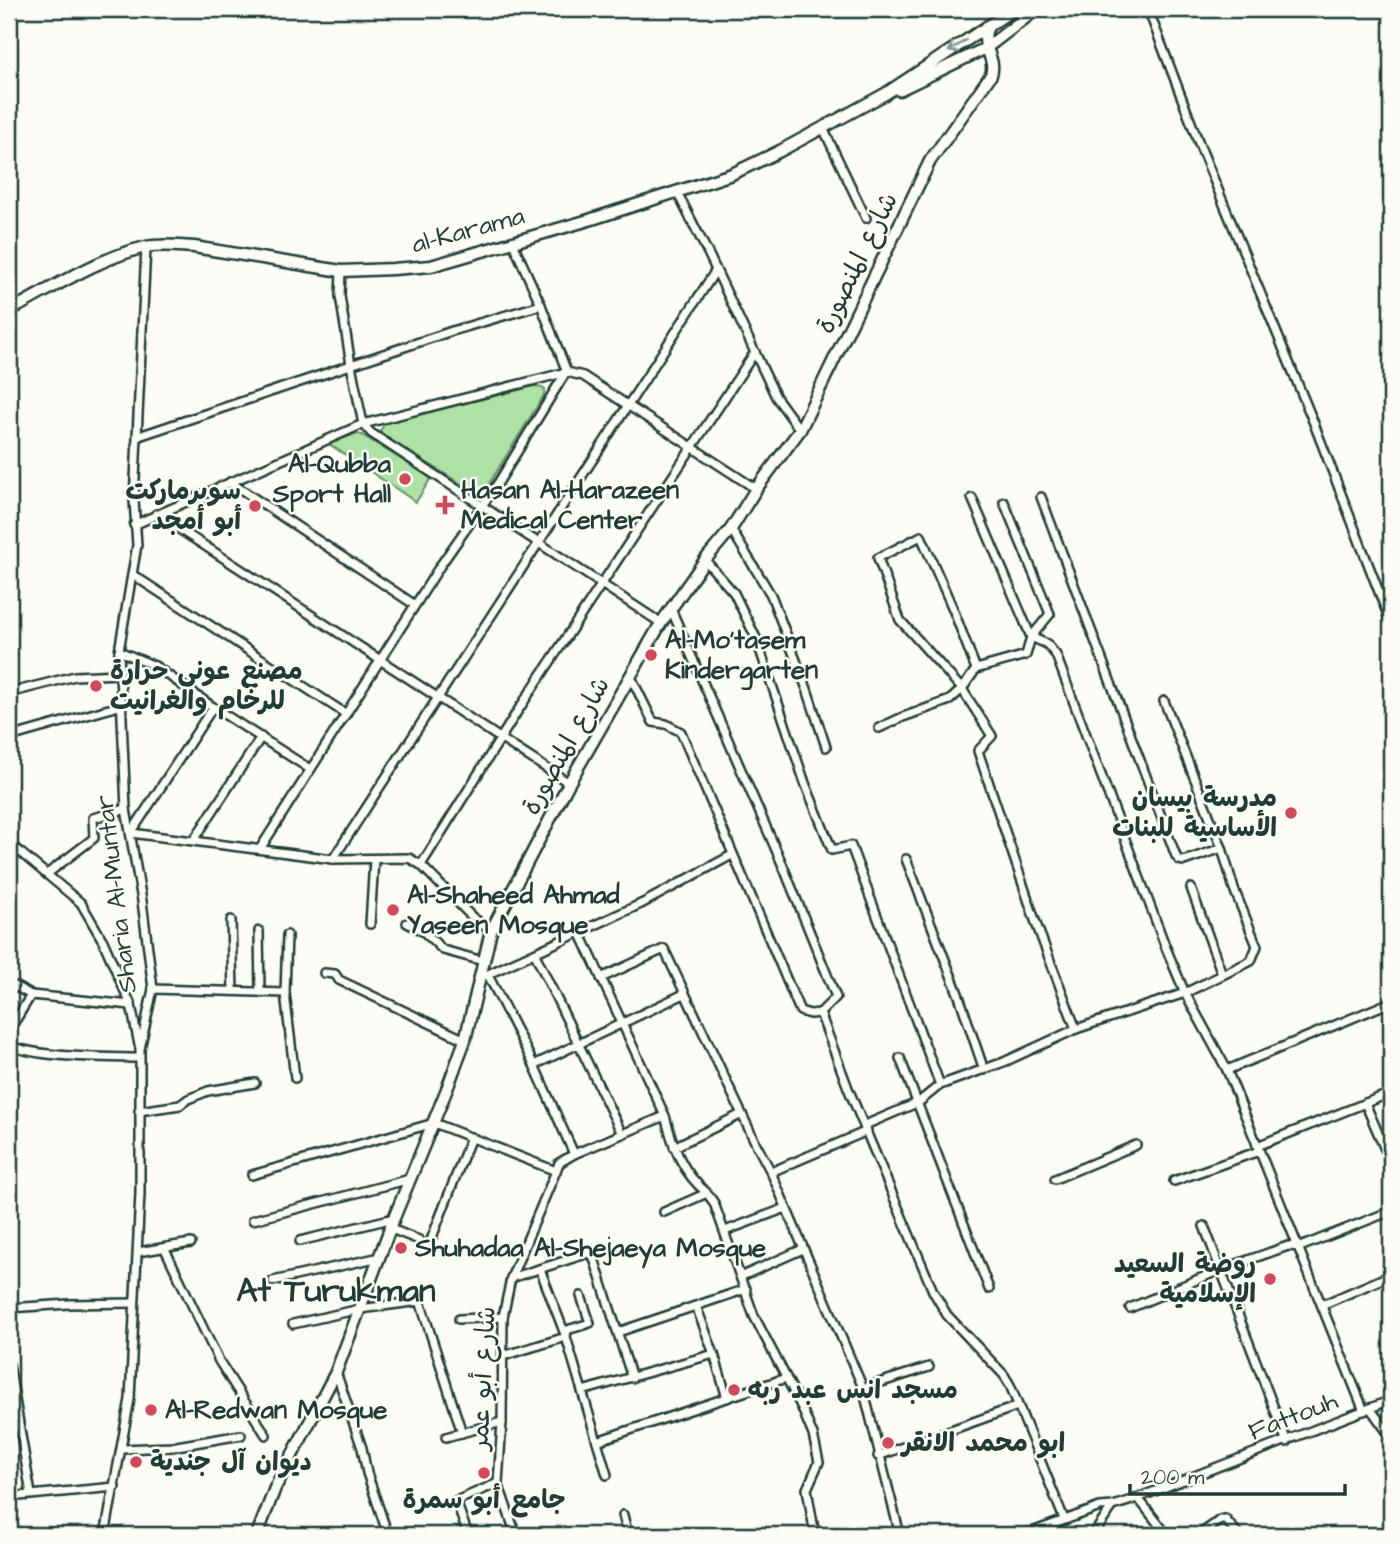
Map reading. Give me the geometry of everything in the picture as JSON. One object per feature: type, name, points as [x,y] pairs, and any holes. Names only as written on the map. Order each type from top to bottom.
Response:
[{"type":"main road","name":"al-Karama","points":[[9,311],[104,262],[146,247],[194,247],[341,271],[431,266],[732,174],[885,94],[1014,9]]},
{"type":"main road","name":"al-Karama","points":[[885,94],[986,48],[1037,9]]},
{"type":"main road","name":"شارع المنصورة","points":[[257,1535],[275,1488],[336,1372],[394,1218],[434,1123],[466,1040],[484,976],[483,961],[491,931],[569,783],[661,623],[800,430],[929,161],[990,75],[992,63],[984,40],[988,26]]},
{"type":"street","points":[[1148,9],[1391,623]]},
{"type":"street","points":[[823,128],[866,218]]},
{"type":"street","points":[[677,192],[776,397],[800,430]]},
{"type":"street","points":[[512,241],[541,304],[567,372]]},
{"type":"street","name":"Sharia Al-Muntar","points":[[105,1535],[130,1399],[138,1252],[139,1049],[153,989],[126,809],[119,706],[119,651],[136,545],[134,524],[146,247]]},
{"type":"street","points":[[333,859],[716,270]]},
{"type":"street","points":[[341,271],[340,296],[351,365],[363,424],[371,433],[661,623]]},
{"type":"street","points":[[139,436],[541,304]]},
{"type":"street","points":[[421,865],[755,352]]},
{"type":"street","points":[[260,849],[567,372]]},
{"type":"street","points":[[134,524],[363,424],[567,372],[583,376],[756,489]]},
{"type":"street","points":[[230,482],[415,605]]},
{"type":"street","points":[[1041,497],[1176,856],[1184,861],[1222,848]]},
{"type":"street","points":[[972,498],[1031,637],[1047,644],[1056,655],[1116,821],[1185,993],[1227,1070],[1367,1410],[1391,1437]]},
{"type":"street","points":[[879,728],[950,700],[962,689],[976,669],[1026,656],[1031,637],[1050,614],[1004,502]]},
{"type":"street","points":[[156,514],[569,783]]},
{"type":"street","points":[[731,529],[771,595],[807,689],[825,747]]},
{"type":"street","points":[[976,669],[921,536],[878,558],[900,620],[962,689],[992,736],[978,751],[1037,926],[1076,1029]]},
{"type":"street","points":[[705,560],[734,593],[756,638],[805,783],[832,850],[851,846],[940,1085]]},
{"type":"street","points":[[133,575],[346,714]]},
{"type":"street","points":[[630,675],[653,722],[666,724],[681,732],[800,1011],[820,1013],[836,997],[783,866],[671,609]]},
{"type":"street","points":[[119,651],[155,667],[310,769]]},
{"type":"street","points":[[9,693],[62,678],[119,674]]},
{"type":"street","points":[[771,1172],[919,1102],[940,1085],[984,1070],[1076,1029],[1185,993],[1251,961],[1257,946],[1164,701]]},
{"type":"street","points":[[9,743],[17,735],[119,706]]},
{"type":"street","points":[[213,707],[131,833],[333,859],[409,858],[421,865],[471,916],[491,931]]},
{"type":"street","points":[[194,839],[261,737]]},
{"type":"street","points":[[47,874],[94,838],[93,818],[126,809]]},
{"type":"street","points":[[9,843],[81,903],[103,941],[131,1005],[139,1049]]},
{"type":"street","points":[[666,1116],[574,1154],[534,1065],[484,976],[643,903],[732,855]]},
{"type":"street","points":[[370,925],[374,859]]},
{"type":"street","points":[[906,859],[959,996],[984,1070]]},
{"type":"street","points":[[1191,888],[1222,974]]},
{"type":"street","points":[[231,920],[233,990]]},
{"type":"street","points":[[407,923],[424,932],[443,950],[483,961]]},
{"type":"street","points":[[259,931],[260,992]]},
{"type":"street","points":[[580,932],[666,1116],[674,1147],[689,1176],[714,1203],[754,1316],[813,1435],[819,1462],[807,1489],[815,1535]]},
{"type":"street","points":[[287,935],[285,993],[295,1078]]},
{"type":"street","points":[[601,978],[664,949],[771,1172],[863,1388],[900,1535]]},
{"type":"street","points":[[535,954],[622,1134]]},
{"type":"street","points":[[324,973],[335,974],[339,980],[466,1040]]},
{"type":"street","points":[[9,984],[31,995],[131,1005]]},
{"type":"street","points":[[153,989],[285,993]]},
{"type":"street","points":[[534,1065],[684,994]]},
{"type":"street","points":[[9,1031],[31,995]]},
{"type":"street","points":[[1227,1070],[1391,1002]]},
{"type":"street","points":[[820,1013],[848,1088],[940,1304],[947,1315],[1004,1375],[1064,1519]]},
{"type":"street","points":[[9,1045],[18,1049],[66,1055],[139,1058]]},
{"type":"street","points":[[900,1058],[989,1289]]},
{"type":"street","points":[[139,1111],[180,1105],[208,1091],[255,1083]]},
{"type":"street","points":[[1174,1181],[1391,1093]]},
{"type":"street","points":[[1364,1103],[1389,1151],[1391,1163]]},
{"type":"street","points":[[674,1147],[741,1114]]},
{"type":"street","points":[[252,1175],[434,1123],[556,1171]]},
{"type":"street","points":[[431,1240],[471,1138]]},
{"type":"street","points":[[1055,1179],[1136,1145]]},
{"type":"street","name":"شارع أبو عمر","points":[[516,1535],[498,1483],[502,1422],[503,1317],[511,1278],[559,1163],[574,1154]]},
{"type":"street","points":[[253,1220],[411,1179]]},
{"type":"street","points":[[664,1212],[707,1193]]},
{"type":"street","points":[[725,1231],[786,1208]]},
{"type":"street","points":[[1130,1308],[1220,1270],[1288,1247],[1300,1247],[1391,1211]]},
{"type":"street","points":[[300,1241],[394,1218]]},
{"type":"street","points":[[1204,1226],[1287,1442]]},
{"type":"street","points":[[391,1229],[419,1240]]},
{"type":"street","points":[[138,1252],[191,1243]]},
{"type":"street","points":[[165,1249],[219,1361],[265,1435]]},
{"type":"street","points":[[742,1276],[803,1249]]},
{"type":"street","points":[[511,1278],[592,1252],[632,1378]]},
{"type":"street","points":[[274,1282],[380,1257]]},
{"type":"street","points":[[540,1269],[566,1337],[607,1475]]},
{"type":"street","points":[[1322,1305],[1391,1275]]},
{"type":"street","points":[[618,1332],[746,1289]]},
{"type":"street","points":[[566,1337],[567,1330],[590,1323],[581,1296]]},
{"type":"street","points":[[293,1325],[359,1309],[420,1301],[462,1433]]},
{"type":"street","points":[[9,1308],[134,1303]]},
{"type":"street","points":[[696,1306],[727,1398]]},
{"type":"street","points":[[459,1319],[503,1317]]},
{"type":"street","points":[[503,1356],[566,1337]]},
{"type":"street","points":[[582,1391],[714,1353]]},
{"type":"street","points":[[9,1364],[31,1494]]},
{"type":"street","points":[[863,1388],[929,1367]]},
{"type":"street","points":[[336,1372],[388,1535]]},
{"type":"street","points":[[597,1441],[786,1377]]},
{"type":"street","name":"Fattouh","points":[[1024,1535],[1100,1507],[1135,1499],[1391,1400]]},
{"type":"street","points":[[878,1456],[1018,1406]]},
{"type":"street","points":[[446,1437],[502,1422]]},
{"type":"street","points":[[122,1449],[171,1447],[241,1435]]},
{"type":"street","points":[[468,1535],[456,1501],[498,1483]]},
{"type":"street","points":[[9,1497],[115,1487]]},
{"type":"street","points":[[1135,1499],[1167,1535]]},
{"type":"street","points":[[1093,1535],[1113,1506]]},
{"type":"street","points":[[622,1515],[628,1535]]},
{"type":"street","points":[[1199,1535],[1225,1519],[1238,1535]]},
{"type":"green space","points":[[535,386],[545,389],[544,395],[485,490],[476,493],[380,431],[385,423]]},
{"type":"green space","points":[[355,434],[362,435],[431,478],[416,502],[329,444]]},
{"type":"place","name":"Al-Qubba Sport Hall","points":[[405,479]]},
{"type":"place","name":"Hasan Al-Harazeen Medical Center","points":[[445,505]]},
{"type":"place","name":"سوبرماركت أبو أمجد","points":[[255,506]]},
{"type":"place","name":"Al-Mo'tasem Kindergarten","points":[[651,655]]},
{"type":"place","name":"مصنع عوني حرارة للرخام والغرانيت","points":[[96,686]]},
{"type":"place","name":"مدرسة بيسان الأساسية للبنات","points":[[1291,813]]},
{"type":"place","name":"Al-Shaheed Ahmad Yaseen Mosque","points":[[393,910]]},
{"type":"place","name":"Shuhadaa Al-Shejaeya Mosque","points":[[401,1248]]},
{"type":"place","name":"روضة السعيد الإسلامية","points":[[1270,1279]]},
{"type":"place","name":"مسجد انس عبد ربه","points":[[734,1390]]},
{"type":"place","name":"Al-Redwan Mosque","points":[[151,1410]]},
{"type":"place","name":"ابو محمد الانقر","points":[[888,1443]]},
{"type":"place","name":"ديوان آل جندية","points":[[136,1462]]},
{"type":"place","name":"جامع أبو سمرة","points":[[484,1473]]},
{"type":"district","name":"At Turukman","points":[[336,1291]]}]
